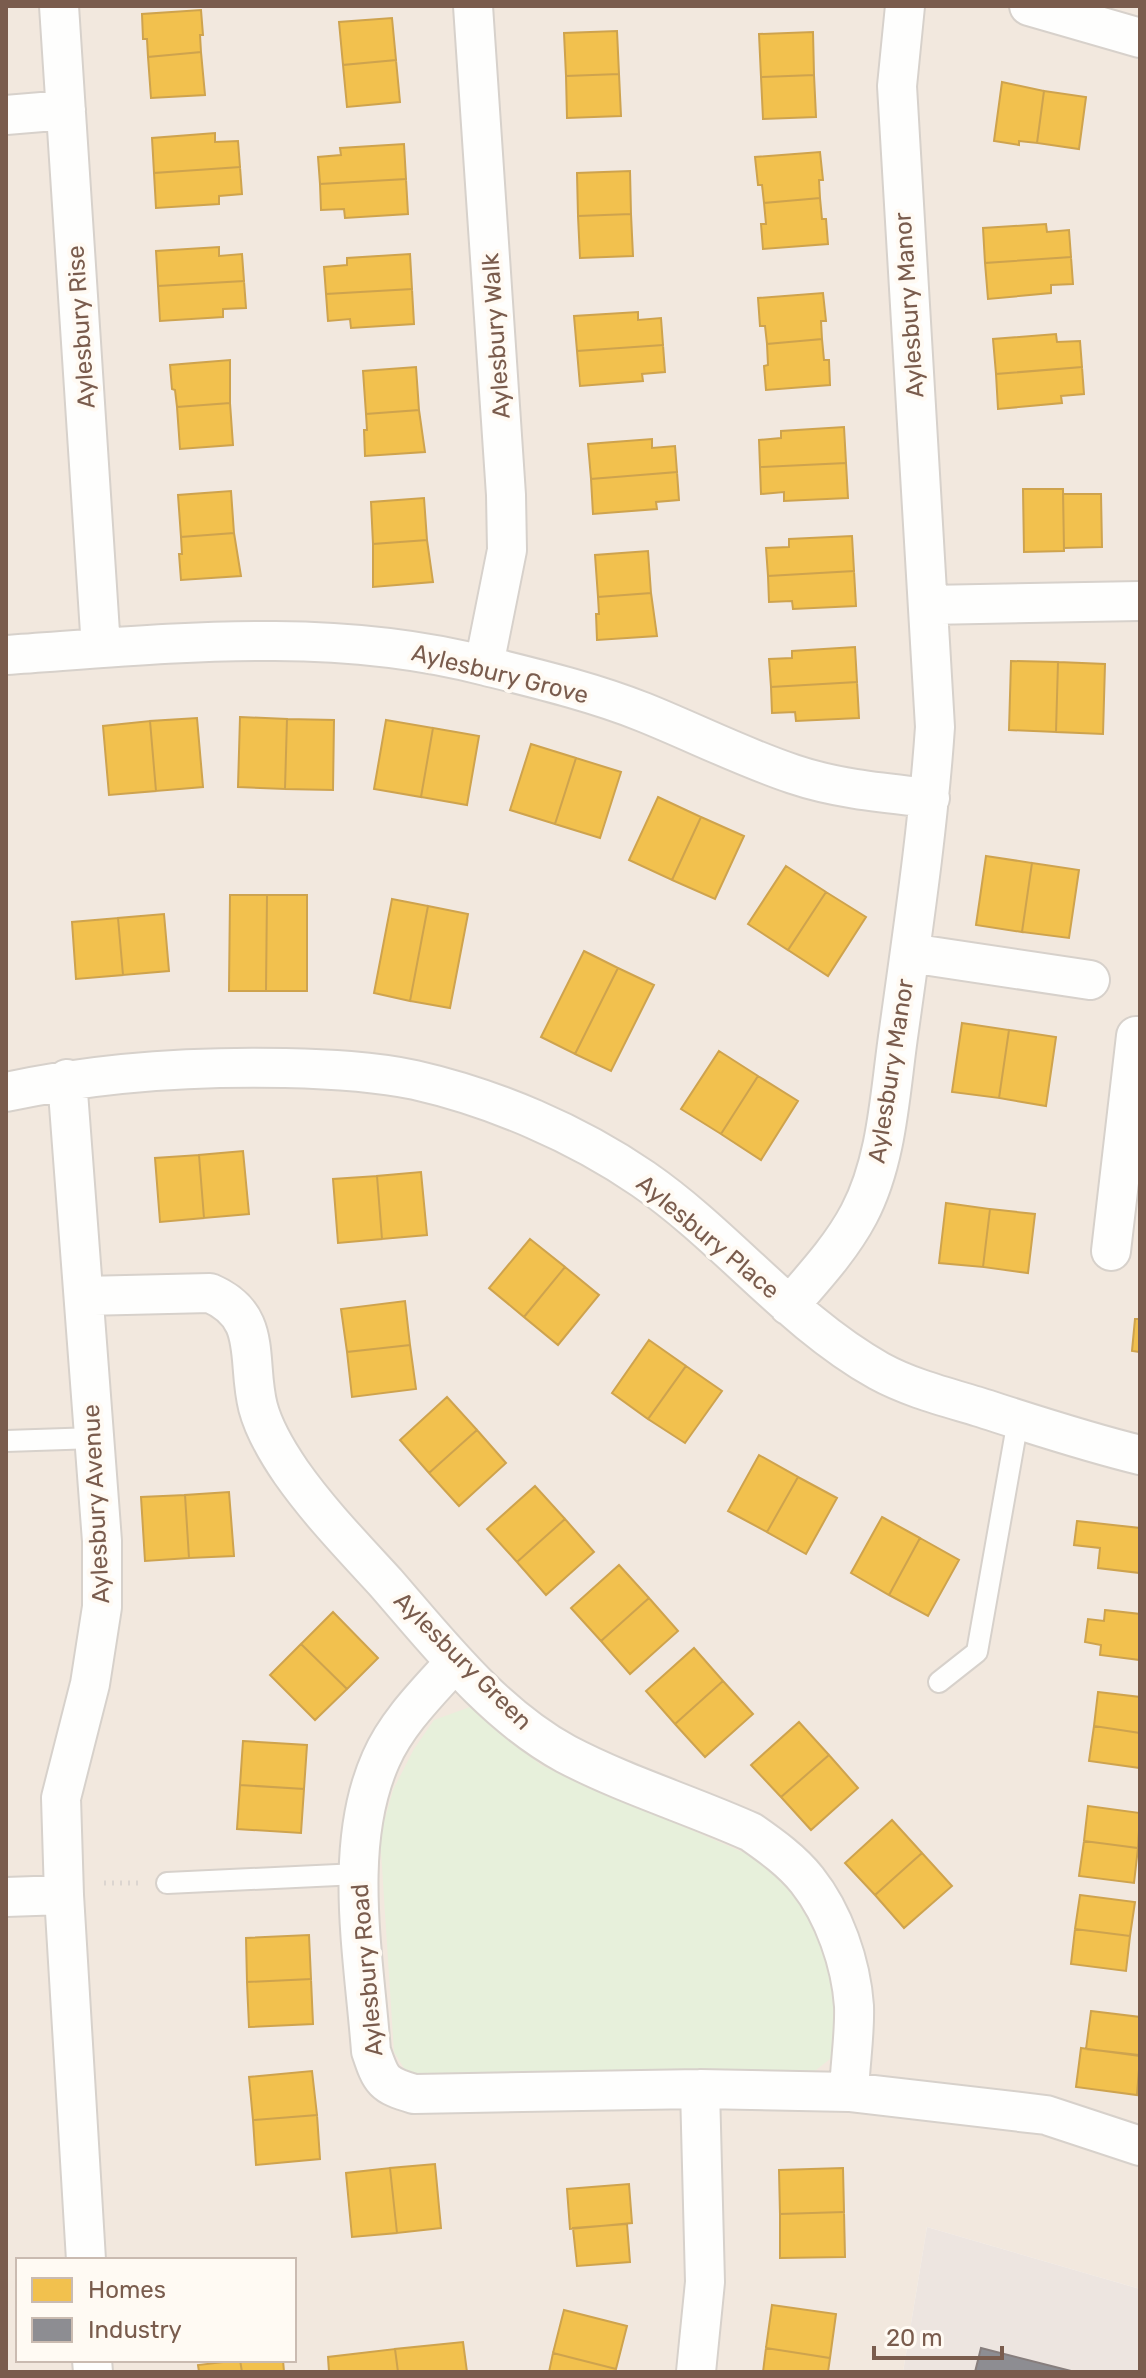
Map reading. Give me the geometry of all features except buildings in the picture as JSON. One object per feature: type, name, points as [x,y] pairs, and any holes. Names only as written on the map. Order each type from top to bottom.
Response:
[{"type":"street","name":"Aylesbury Rise","points":[[59,6],[101,648]]},
{"type":"street","name":"Aylesbury Walk","points":[[473,6],[506,495],[507,550],[484,665]]},
{"type":"street","name":"Aylesbury Manor","points":[[789,1306],[837,1251],[860,1212],[875,1174],[888,1110],[930,798],[935,727],[897,86],[905,6]]},
{"type":"street","points":[[1029,6],[1140,38]]},
{"type":"street","points":[[6,115],[66,110]]},
{"type":"street","points":[[928,605],[1140,601]]},
{"type":"street","name":"Aylesbury Grove","points":[[6,655],[264,639],[341,642],[424,653],[484,665],[639,710],[794,775],[848,788],[930,798]]},
{"type":"street","name":"Aylesbury Manor","points":[[910,953],[1090,980]]},
{"type":"street","points":[[1111,1251],[1136,1036],[1140,1036]]},
{"type":"street","name":"Aylesbury Place","points":[[6,1092],[67,1079],[161,1069],[337,1069],[414,1080],[480,1100],[535,1120],[641,1178],[740,1258],[789,1306],[837,1345],[882,1373],[926,1391],[1140,1455]]},
{"type":"street","name":"Aylesbury Avenue","points":[[67,1079],[102,1541],[102,1607],[90,1684],[61,1798],[86,2258]]},
{"type":"street","name":"Aylesbury Green","points":[[84,1296],[210,1293],[229,1301],[243,1318],[250,1341],[258,1407],[269,1434],[292,1473],[336,1528],[455,1662],[535,1735],[567,1754],[751,1832],[777,1851],[806,1879],[828,1912],[845,1956],[854,2005],[849,2092]]},
{"type":"street","name":"Aylesbury Road","points":[[455,1662],[410,1712],[382,1757],[366,1799],[359,1836],[358,1874],[371,2051],[377,2071],[389,2087],[414,2094],[700,2089],[849,2092],[1046,2115],[1140,2146]]},
{"type":"street","points":[[6,1897],[64,1895]]},
{"type":"street","points":[[696,2372],[705,2282],[700,2089]]},
{"type":"lane","points":[[939,1682],[977,1652],[1018,1420]]},
{"type":"lane","points":[[6,1441],[95,1438]]},
{"type":"lane","points":[[167,1883],[358,1874]]},
{"type":"path","points":[[64,1895],[93,1884],[167,1883]]},
{"type":"shaded area","points":[[6,6],[1140,6],[1140,2289],[927,2227],[903,2372],[6,2372]]},
{"type":"shaded area","points":[[927,2227],[1140,2289],[1140,2372],[903,2372]]},
{"type":"green space","points":[[470,1707],[541,1765],[747,1854],[786,1882],[812,1922],[835,1984],[839,2036],[830,2059],[811,2074],[430,2086],[407,2073],[394,2052],[380,1836],[393,1790],[414,1749],[434,1720]]}]
